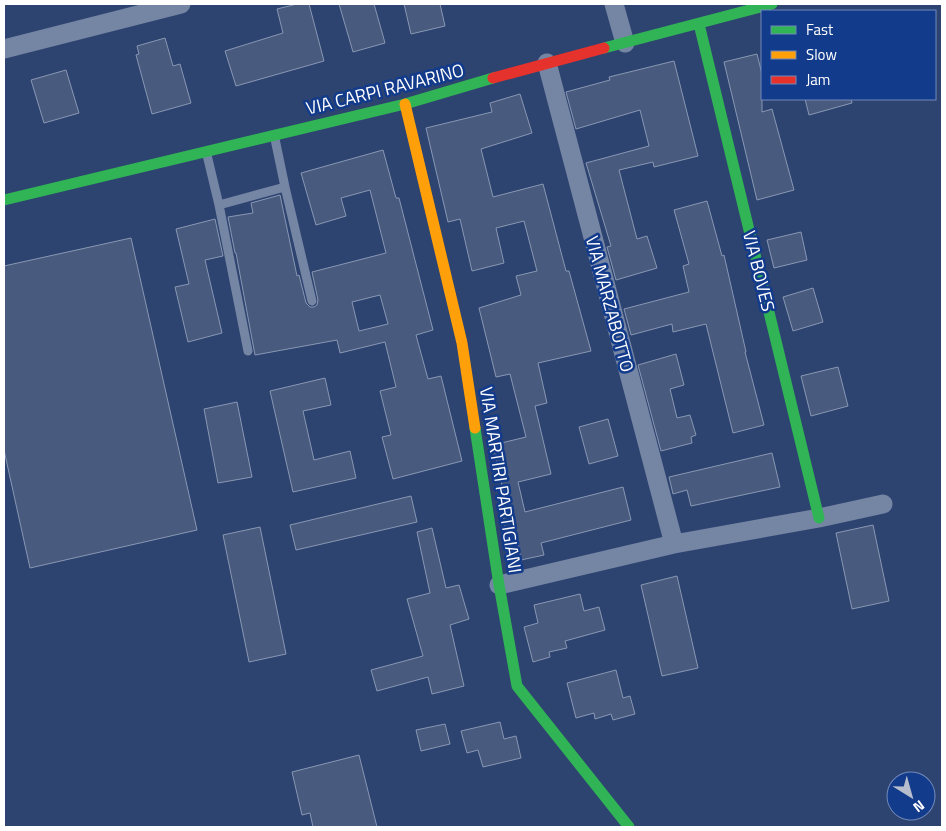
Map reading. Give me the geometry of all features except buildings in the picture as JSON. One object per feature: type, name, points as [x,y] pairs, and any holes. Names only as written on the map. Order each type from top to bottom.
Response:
[{"type":"street","points":[[4,49],[181,4]]},
{"type":"street","points":[[614,4],[625,43]]},
{"type":"street","name":"VIA CARPI RAVARINO","points":[[4,200],[404,104],[547,63],[772,4]]},
{"type":"street","name":"VIA BOVES","points":[[699,24],[819,518]]},
{"type":"street","name":"VIA MARZABOTTO","points":[[547,63],[674,544]]},
{"type":"street","name":"VIA MARTIRI PARTIGIANI","points":[[404,104],[462,343],[499,585],[517,686],[629,827]]},
{"type":"street","points":[[499,585],[674,544],[819,518],[883,504]]},
{"type":"lane","points":[[274,135],[312,301]]},
{"type":"lane","points":[[206,152],[219,205],[248,351]]},
{"type":"lane","points":[[219,205],[285,187]]},
{"type":"traffic: fast","points":[[604,48],[772,4]]},
{"type":"traffic: fast","points":[[699,24],[819,518]]},
{"type":"traffic: fast","points":[[4,200],[405,104],[493,78]]},
{"type":"traffic: fast","points":[[475,428],[499,585],[517,686],[629,827]]},
{"type":"traffic: slow","points":[[405,104],[462,343],[475,428]]},
{"type":"traffic: jam","points":[[493,78],[604,48]]}]
